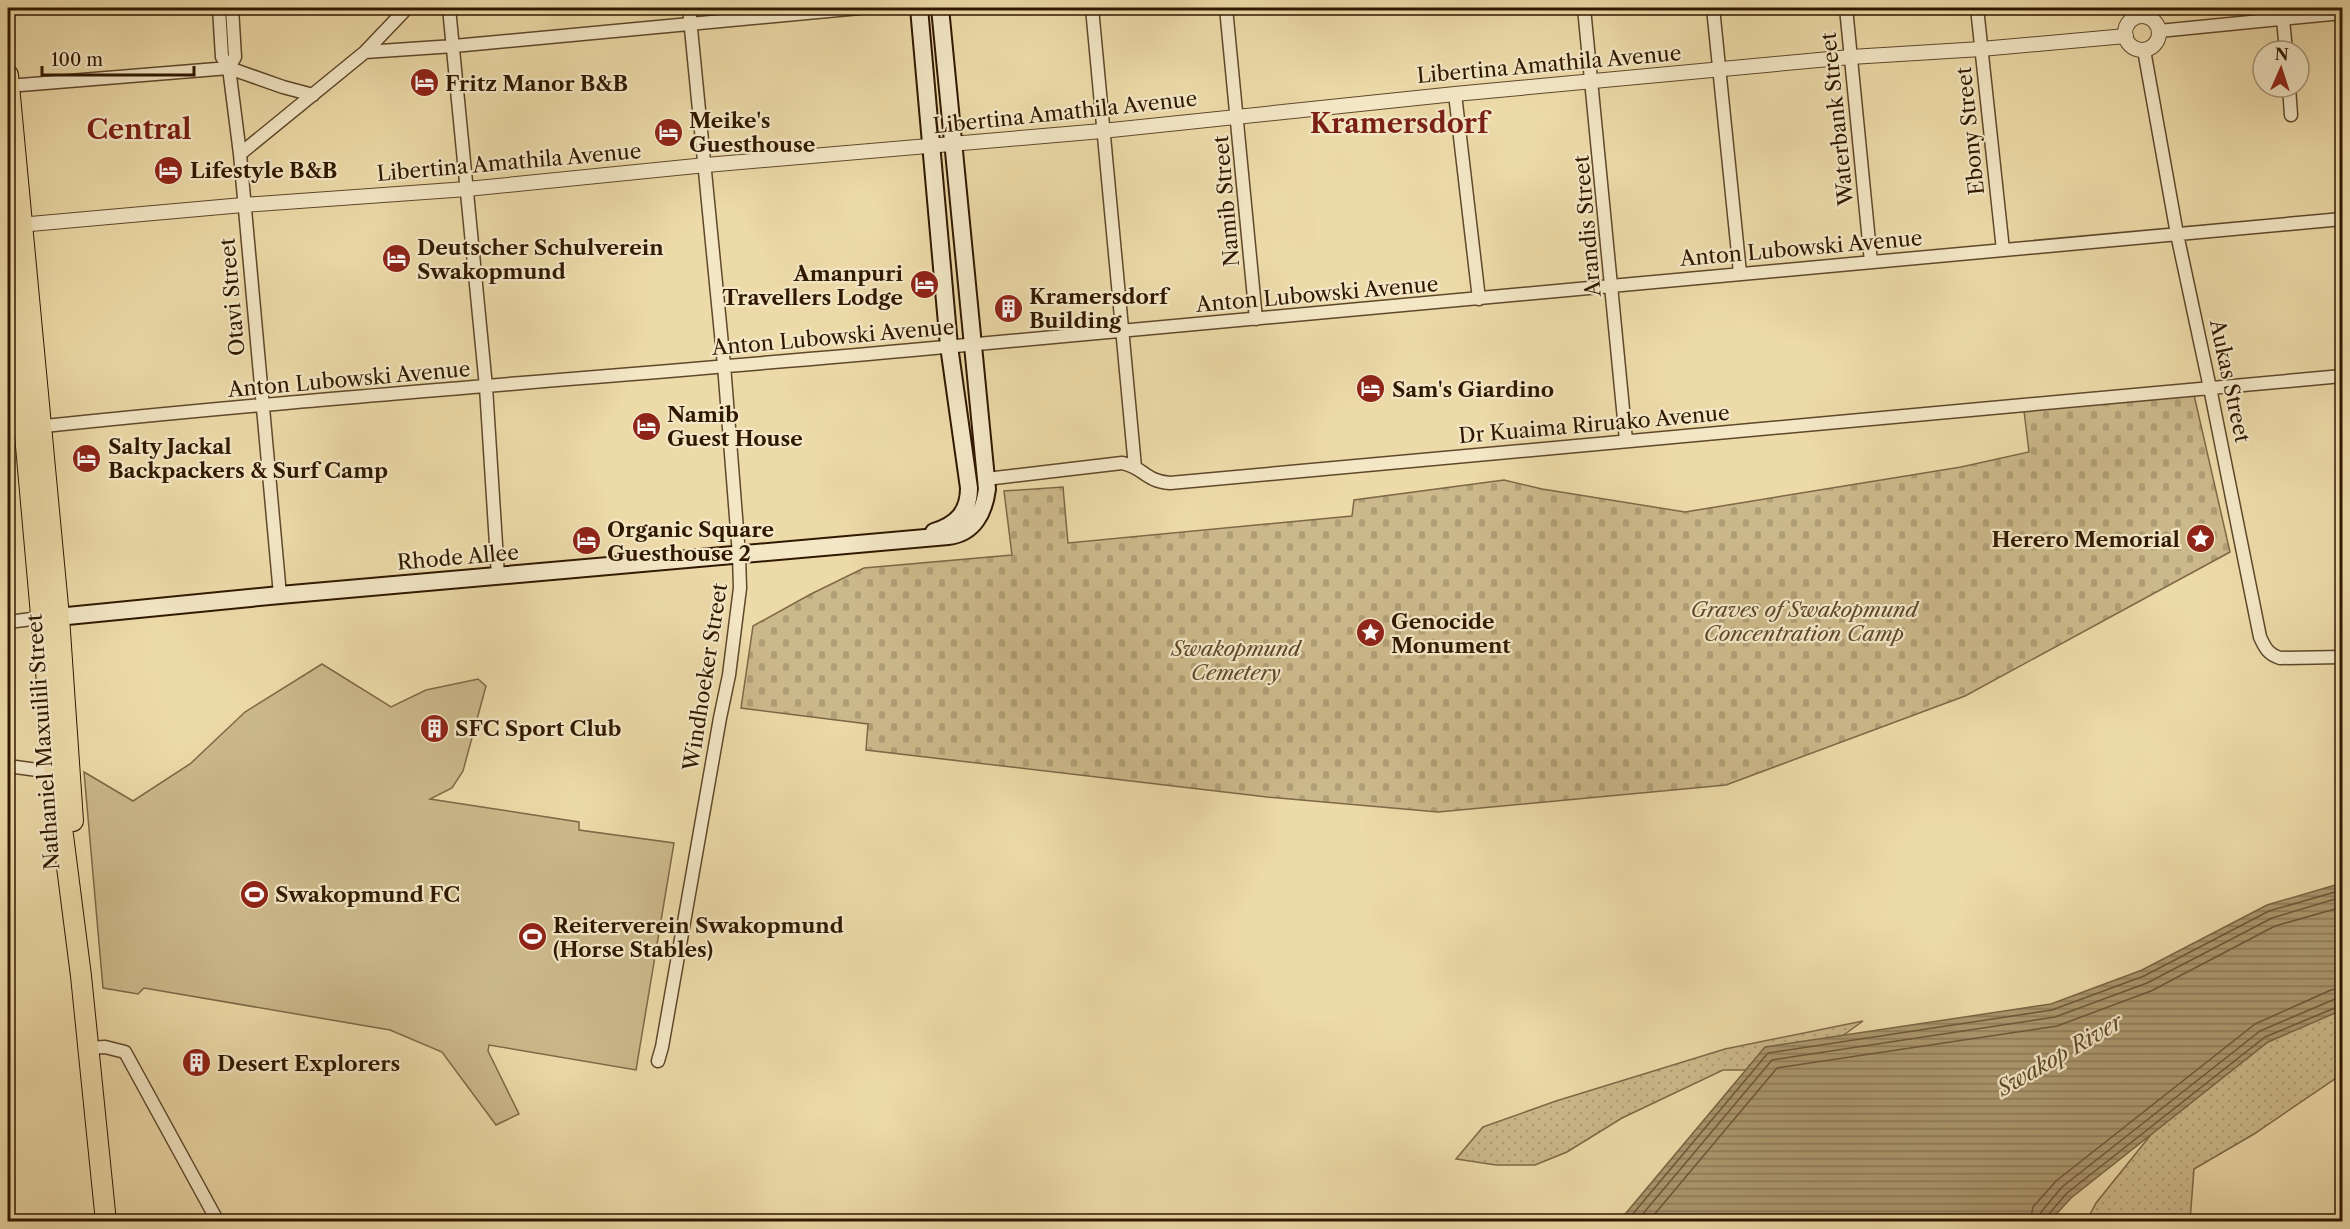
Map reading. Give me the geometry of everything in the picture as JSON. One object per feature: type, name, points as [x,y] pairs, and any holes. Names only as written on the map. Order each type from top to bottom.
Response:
[{"type":"highway","name":"Nathaniel Maxuilili Street","points":[[8,82],[24,428]]},
{"type":"highway","name":"Nathaniel Maxuilili Street","points":[[8,243],[24,428],[50,618],[81,976],[106,1221]]},
{"type":"main road","points":[[913,539],[943,530],[954,523],[964,514],[969,501],[950,346],[919,8]]},
{"type":"main road","points":[[913,539],[956,535],[973,525],[982,511],[987,489],[940,8]]},
{"type":"main road","name":"Rhode Allee","points":[[50,618],[280,595],[913,539]]},
{"type":"street","name":"Otavi Street","points":[[219,8],[222,57],[229,68],[240,154],[280,595]]},
{"type":"street","name":"Otavi Street","points":[[229,68],[235,57],[232,8]]},
{"type":"street","points":[[240,154],[365,52],[407,8]]},
{"type":"street","points":[[449,8],[486,387],[498,576]]},
{"type":"street","name":"Windhoeker Street","points":[[658,1061],[729,675],[740,588],[740,555],[724,365],[689,8]]},
{"type":"street","points":[[365,52],[454,46],[860,8]]},
{"type":"street","points":[[1092,8],[1135,467]]},
{"type":"street","name":"Namib Street","points":[[1226,8],[1256,319]]},
{"type":"street","name":"Arandis Street","points":[[1584,8],[1626,440]]},
{"type":"street","points":[[1713,8],[1740,273]]},
{"type":"street","name":"Waterbank Street","points":[[1846,8],[1871,262]]},
{"type":"street","name":"Ebony Street","points":[[1977,8],[2002,250]]},
{"type":"street","points":[[2134,13],[2149,18],[2159,31],[2157,42],[2144,50],[2133,47],[2126,36],[2126,28],[2134,13]]},
{"type":"street","points":[[2159,31],[2265,14],[2283,19],[2343,14]]},
{"type":"street","points":[[2283,19],[2285,39]]},
{"type":"street","name":"Libertina Amathila Avenue","points":[[15,225],[243,205],[468,189],[706,165],[1102,131],[1238,115],[1719,69],[2126,36]]},
{"type":"street","name":"Aukas Street","points":[[2144,50],[2177,234],[2211,388],[2255,620],[2265,648],[2272,656],[2280,658],[2338,657]]},
{"type":"street","points":[[8,82],[229,68],[283,87],[313,94]]},
{"type":"street","points":[[1455,94],[1479,299]]},
{"type":"street","points":[[2290,99],[2291,115]]},
{"type":"street","name":"Anton Lubowski Avenue","points":[[24,428],[262,405],[973,345],[2343,219]]},
{"type":"street","name":"Dr Kuaima Riruako Avenue","points":[[986,479],[1114,463],[1135,467],[1154,481],[1170,483],[2343,376]]},
{"type":"street","name":"Rhode Allee","points":[[8,622],[50,618]]},
{"type":"street","points":[[8,766],[63,773]]},
{"type":"street","points":[[88,1048],[113,1048],[125,1052],[218,1221]]},
{"type":"green space","points":[[2194,395],[2230,552],[1965,696],[1726,785],[1438,812],[1267,797],[866,750],[868,724],[741,708],[753,626],[864,568],[1012,555],[1004,491],[1063,487],[1068,543],[1352,516],[1354,500],[1504,480],[1542,489],[1685,512],[1961,467],[2029,452],[2024,411]]},
{"type":"green space","name":"Swakopmund FC","points":[[322,664],[391,707],[426,690],[478,679],[486,686],[463,771],[452,788],[430,799],[579,822],[579,830],[674,843],[636,1070],[489,1045],[488,1051],[519,1114],[496,1125],[442,1052],[390,1030],[144,988],[138,994],[103,988],[84,772],[133,801],[190,764],[245,712]]},
{"type":"green space","points":[[2342,998],[2342,1074],[2254,1134],[2194,1169],[2190,1221],[2086,1222],[2096,1203],[2182,1096],[2331,1000]]},
{"type":"green space","points":[[1863,1021],[1820,1052],[1782,1070],[1723,1070],[1622,1118],[1567,1152],[1535,1165],[1496,1165],[1456,1159],[1483,1127],[1556,1101],[1725,1049]]},
{"type":"water","name":"Swakop River","points":[[2342,883],[2342,1010],[2268,1042],[2071,1198],[2050,1221],[1616,1221],[1621,1219],[1765,1047],[2051,1004],[2142,970],[2267,905]]},
{"type":"place","name":"Fritz Manor B&B","points":[[424,83]]},
{"type":"place","name":"Meike's Guesthouse","points":[[668,132]]},
{"type":"place","name":"Lifestyle B&B","points":[[169,170]]},
{"type":"place","name":"Deutscher Schulverein Swakopmund","points":[[396,259]]},
{"type":"place","name":"Amanpuri Travellers Lodge","points":[[924,285]]},
{"type":"place","name":"Kramersdorf Building","points":[[1008,308]]},
{"type":"place","name":"Sam's Giardino","points":[[1371,389]]},
{"type":"place","name":"Namib Guest House","points":[[646,426]]},
{"type":"place","name":"Salty Jackal Backpackers & Surf Camp","points":[[87,458]]},
{"type":"place","name":"Herero Memorial","points":[[2201,539]]},
{"type":"place","name":"Organic Square Guesthouse 2","points":[[586,541]]},
{"type":"place","name":"Genocide Monument","points":[[1370,633]]},
{"type":"place","name":"SFC Sport Club","points":[[434,728]]},
{"type":"place","name":"Swakopmund FC","points":[[254,894]]},
{"type":"place","name":"Reiterverein Swakopmund (Horse Stables)","points":[[532,937]]},
{"type":"place","name":"Desert Explorers","points":[[196,1063]]},
{"type":"district","name":"Kramersdorf","points":[[1399,123]]},
{"type":"district","name":"Central","points":[[139,129]]},
{"type":"park label","name":"Graves of Swakopmund Concentration Camp","points":[[1804,621]]},
{"type":"park label","name":"Swakopmund Cemetery","points":[[1236,660]]}]
